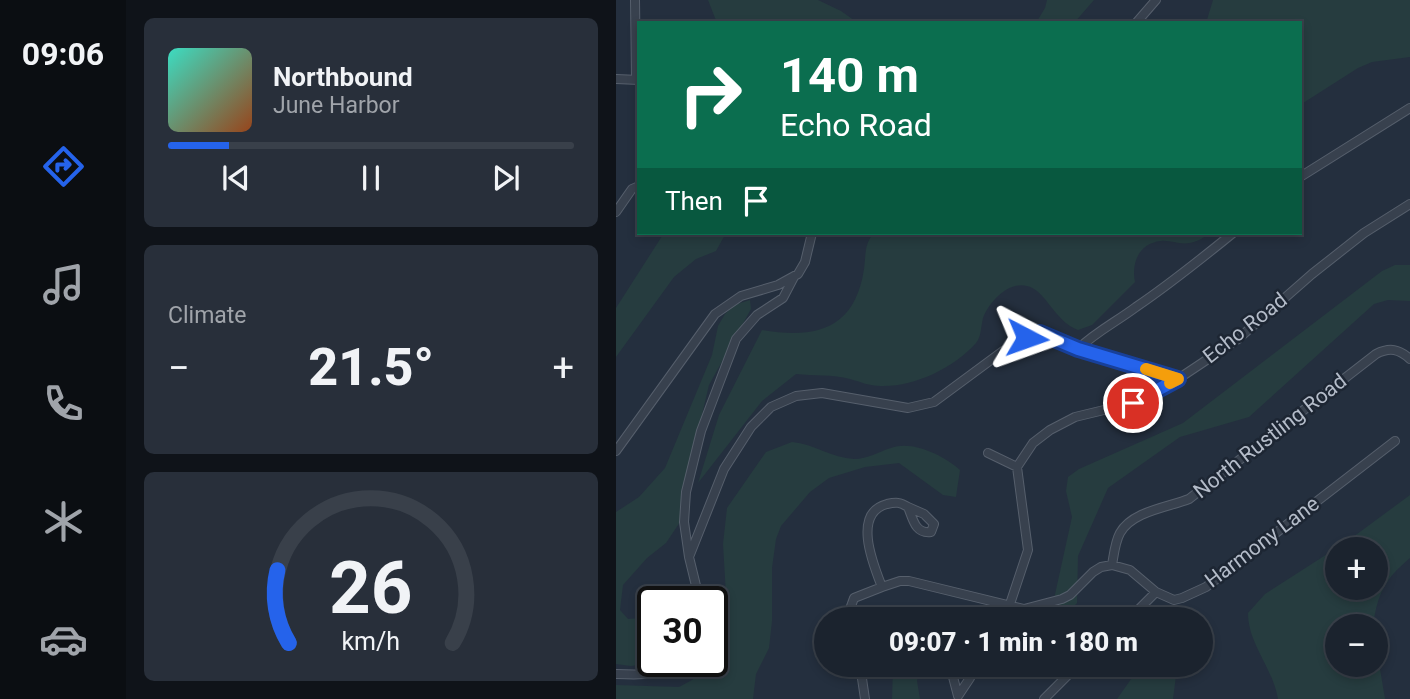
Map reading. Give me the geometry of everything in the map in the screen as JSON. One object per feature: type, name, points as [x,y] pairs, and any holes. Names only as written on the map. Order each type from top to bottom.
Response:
[{"type":"street","points":[[616,79],[637,80],[635,0]]},
{"type":"street","points":[[1138,21],[1156,0]]},
{"type":"street","points":[[1302,176],[1410,108]]},
{"type":"street","points":[[616,212],[632,189],[637,187]]},
{"type":"street","name":"Echo Road","points":[[1017,467],[1033,443],[1051,430],[1075,417],[1133,403],[1178,379],[1238,339],[1312,274],[1364,233],[1410,204]]},
{"type":"street","points":[[696,586],[688,557],[684,522],[686,492],[701,431],[736,339],[757,315],[783,298],[806,262],[812,235]]},
{"type":"street","points":[[1078,349],[1096,332],[1129,313],[1178,278],[1231,235]]},
{"type":"street","points":[[616,452],[715,314],[741,296],[778,285],[794,277]]},
{"type":"street","points":[[688,557],[724,469],[751,427],[771,408],[796,397],[822,393],[908,408],[934,402],[1003,351],[1040,333],[1078,349],[1178,379]]},
{"type":"street","name":"North Rustling Road","points":[[1112,565],[1117,540],[1125,525],[1141,516],[1189,499],[1376,354],[1383,350],[1396,350],[1410,359]]},
{"type":"street","name":"Harmony Lane","points":[[1156,592],[1174,600],[1206,587],[1395,441]]},
{"type":"street","points":[[851,607],[854,598],[900,581],[909,581],[1009,607],[1028,550],[1017,467],[988,453]]},
{"type":"street","points":[[882,587],[868,535],[869,516],[876,508],[887,504],[898,502],[908,507]]},
{"type":"street","points":[[1032,607],[1062,599],[1093,572],[1112,565],[1130,570],[1156,592],[1141,607]]},
{"type":"street","points":[[616,674],[637,674]]},
{"type":"street","points":[[862,677],[865,699]]},
{"type":"street","points":[[1044,699],[1066,677]]},
{"type":"green space","points":[[708,0],[818,0],[855,21],[716,21]]},
{"type":"green space","points":[[1047,0],[1094,0],[1076,21],[1037,21]]},
{"type":"green space","points":[[1213,0],[1410,0],[1410,57],[1372,62],[1358,68],[1302,104],[1302,21],[1207,21]]},
{"type":"green space","points":[[663,235],[725,235],[716,251],[696,259],[674,277],[616,357],[616,308]]},
{"type":"green space","points":[[1208,235],[1192,242],[1161,241],[1147,246],[1136,261],[1135,282],[1092,325],[1078,330],[1063,320],[1040,293],[1020,285],[1000,294],[990,306],[983,318],[978,341],[957,360],[933,374],[907,383],[877,386],[837,376],[796,374],[762,401],[698,483],[719,415],[762,330],[799,333],[815,331],[830,326],[842,317],[852,306],[859,290],[871,237]]},
{"type":"green space","points":[[1395,265],[1410,265],[1410,301],[1388,300],[1374,304],[1249,417],[1180,437],[1108,488],[1078,556],[1077,603],[1073,607],[1052,607],[1072,517],[1066,491],[1068,477],[1079,469],[1183,423],[1382,271]]},
{"type":"green space","points":[[750,300],[751,309],[709,385],[682,499],[680,522],[666,543],[647,558],[623,585],[620,610],[628,619],[637,618],[637,665],[616,664],[616,512],[639,497],[665,468],[712,355],[718,326],[734,305]]},
{"type":"green space","points":[[792,442],[838,456],[859,459],[900,446],[918,448],[946,460],[960,470],[956,497],[943,495],[899,463],[865,467],[829,478],[810,492],[781,526],[776,539],[772,568],[769,648],[756,674],[753,699],[616,699],[616,685],[679,687],[695,677],[728,677],[728,586],[725,586],[723,544],[727,508],[766,452]]},
{"type":"green space","points":[[1410,495],[1410,558],[1388,580],[1388,537],[1353,537]]},
{"type":"green space","points":[[1325,555],[1325,600],[1379,600],[1375,614],[1325,614],[1325,677],[1381,677],[1385,699],[1278,699],[1249,624],[1248,613],[1265,594]]},
{"type":"green space","points":[[893,677],[918,677],[920,699],[892,699]]},
{"type":"green space","points":[[1133,677],[1176,677],[1173,699],[1117,699]]},
{"type":"slow traffic","points":[[1146,369],[1178,379],[1170,383]]},
{"type":"route","points":[[1027,338],[1040,333],[1078,349],[1178,379],[1133,403]]}]
